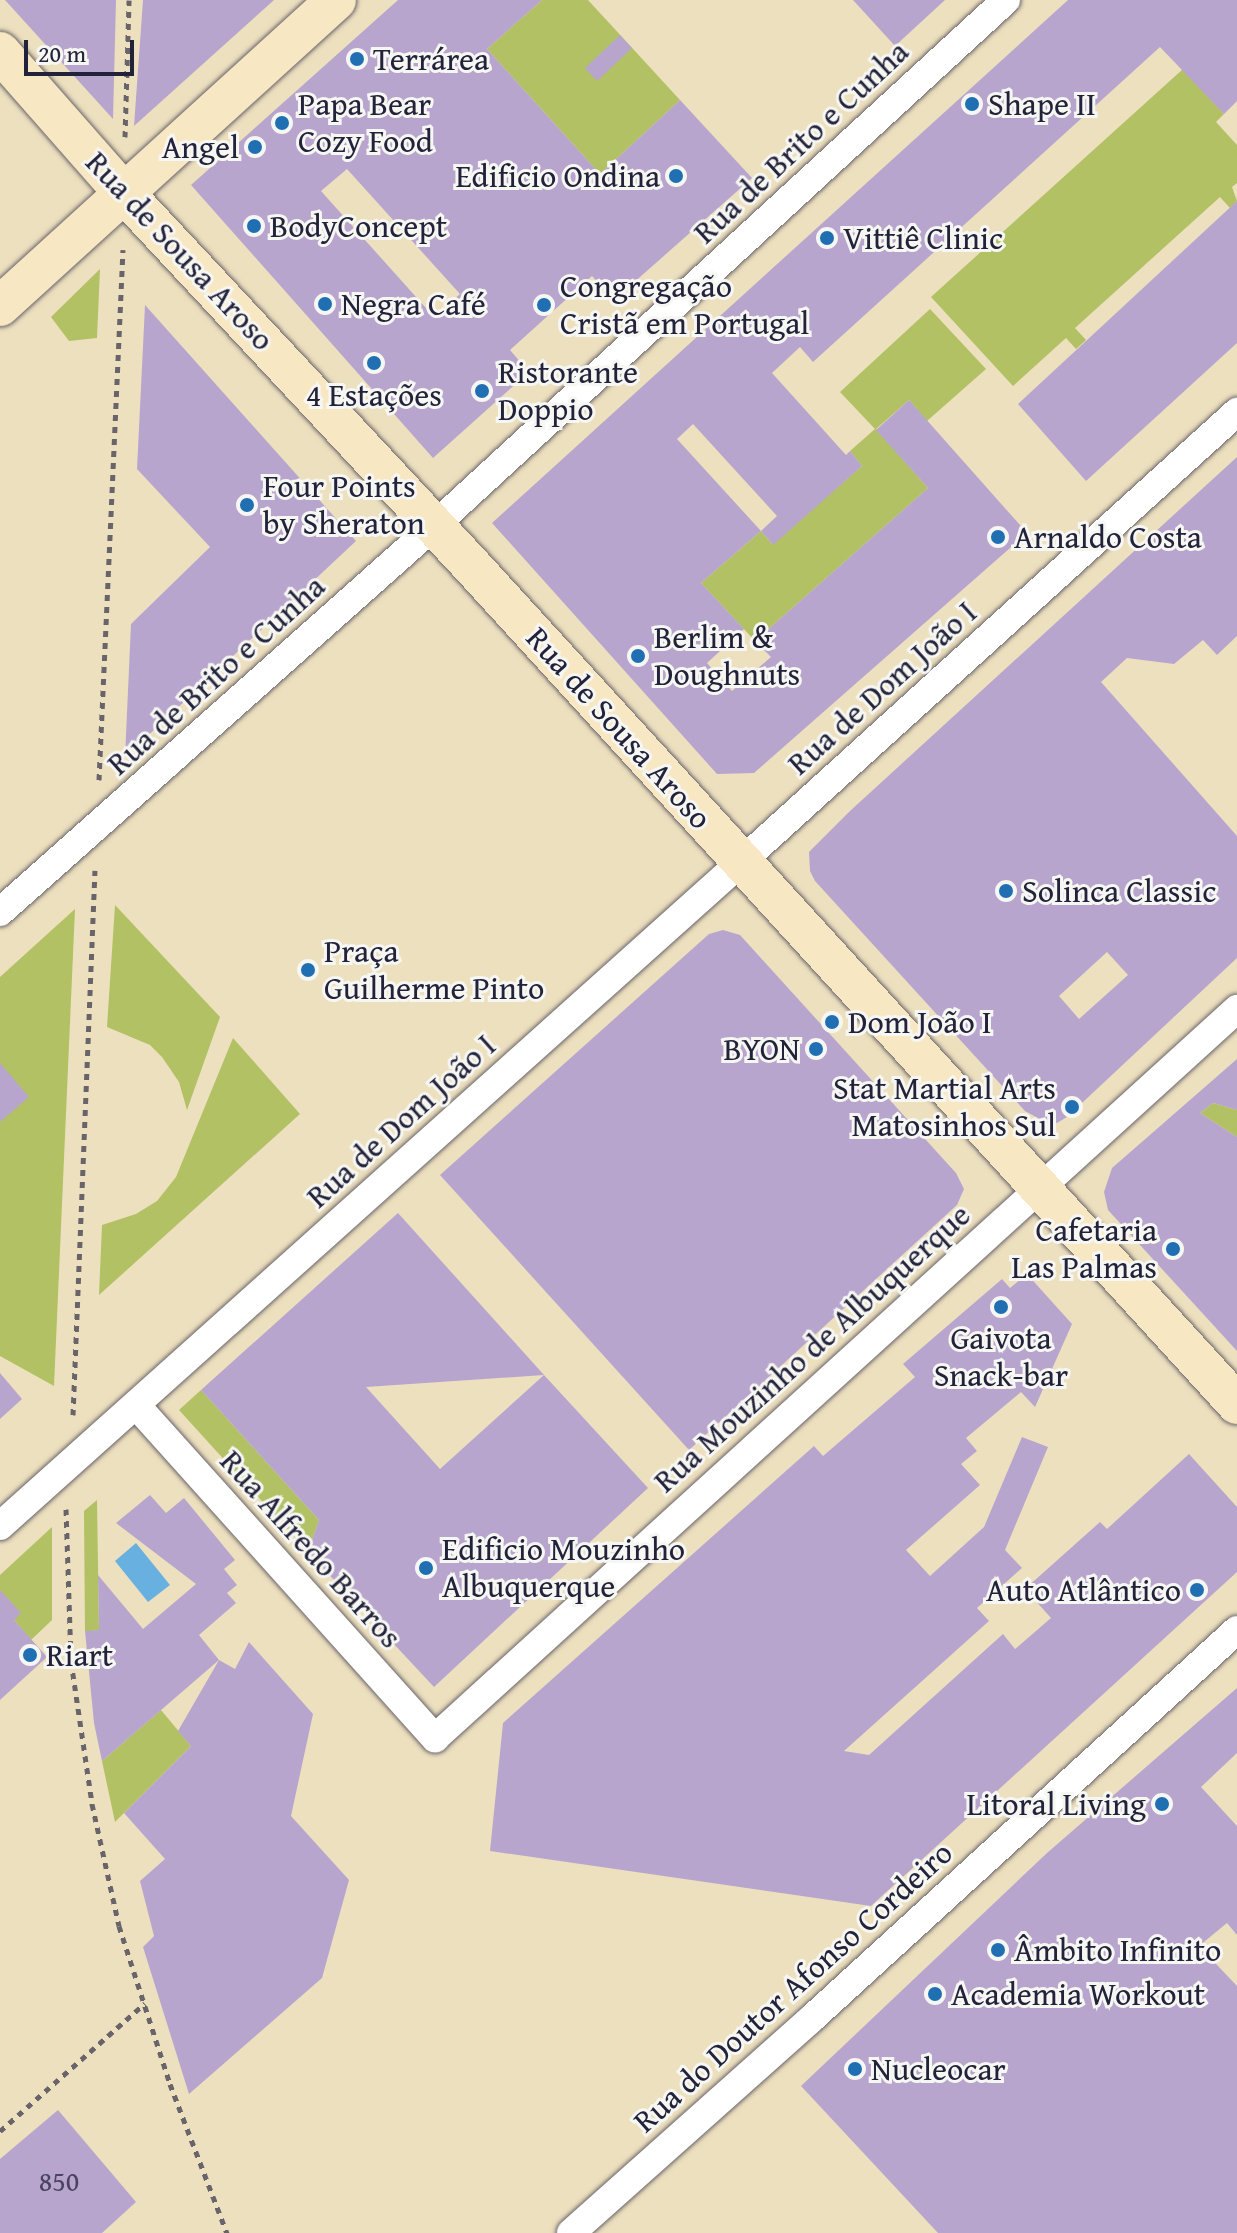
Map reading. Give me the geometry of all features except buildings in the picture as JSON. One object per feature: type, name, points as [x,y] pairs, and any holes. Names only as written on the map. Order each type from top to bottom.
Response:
[{"type":"street","points":[[0,306],[336,0]]},
{"type":"street","name":"Rua de Brito e Cunha","points":[[0,912],[434,526],[1006,0]]},
{"type":"street","name":"Rua de Sousa Aroso","points":[[0,52],[123,192],[434,526],[1237,1404]]},
{"type":"street","name":"Rua de Dom João I","points":[[0,1526],[741,862],[1237,412]]},
{"type":"street","name":"Rua Mouzinho de Albuquerque","points":[[435,1738],[1237,1009]]},
{"type":"street","name":"Rua Alfredo Barros","points":[[136,1405],[435,1738]]},
{"type":"street","name":"Rua do Doutor Afonso Cordeiro","points":[[571,2233],[810,2020],[1237,1630]]},
{"type":"path","points":[[129,0],[124,238],[65,1525],[71,1661],[92,1804],[119,1926],[227,2233]]},
{"type":"path","points":[[0,2131],[145,2003]]},
{"type":"green space","points":[[542,0],[588,0],[680,100],[600,174],[487,49]]},
{"type":"green space","points":[[1183,69],[1224,114],[1216,122],[1237,145],[1237,183],[1232,187],[1237,201],[1230,208],[1220,197],[1075,328],[1086,340],[1076,349],[1066,338],[1013,386],[931,297]]},
{"type":"green space","points":[[100,269],[97,338],[69,341],[51,317]]},
{"type":"green space","points":[[930,309],[986,369],[927,421],[909,400],[876,429],[928,488],[755,641],[701,583],[761,531],[772,544],[862,466],[850,451],[875,429],[840,392]]},
{"type":"green space","points":[[115,905],[220,1017],[187,1110],[179,1082],[162,1057],[150,1045],[107,1027]]},
{"type":"green space","points":[[75,909],[54,1386],[0,1356],[0,977]]},
{"type":"green space","points":[[233,1038],[300,1114],[99,1295],[102,1225],[136,1214],[157,1201],[176,1177]]},
{"type":"green space","points":[[1213,1103],[1237,1110],[1237,1137],[1200,1113]]},
{"type":"green space","points":[[201,1390],[319,1520],[308,1552],[179,1410]]},
{"type":"green space","points":[[97,1500],[99,1630],[85,1632],[84,1511]]},
{"type":"green space","points":[[52,1527],[52,1620],[31,1640],[14,1620],[0,1590],[0,1575]]},
{"type":"green space","points":[[161,1710],[191,1746],[115,1822],[102,1761]]},
{"type":"water","points":[[136,1543],[170,1585],[148,1602],[115,1561]]},
{"type":"place","name":"Terrárea","points":[[357,59]]},
{"type":"place","name":"Shape II","points":[[972,104]]},
{"type":"place","name":"Papa Bear Cozy Food","points":[[282,123]]},
{"type":"place","name":"Angel","points":[[255,147]]},
{"type":"place","name":"Edificio Ondina","points":[[676,176]]},
{"type":"place","name":"BodyConcept","points":[[254,226]]},
{"type":"place","name":"Vittiê Clinic","points":[[827,238]]},
{"type":"place","name":"Negra Café","points":[[325,304]]},
{"type":"place","name":"Congregação Cristã em Portugal","points":[[544,305]]},
{"type":"place","name":"4 Estações","points":[[374,363]]},
{"type":"place","name":"Ristorante Doppio","points":[[482,391]]},
{"type":"place","name":"Four Points by Sheraton","points":[[247,505]]},
{"type":"place","name":"Arnaldo Costa","points":[[998,537]]},
{"type":"place","name":"Berlim & Doughnuts","points":[[638,656]]},
{"type":"place","name":"Solinca Classic","points":[[1006,891]]},
{"type":"place","name":"Praça Guilherme Pinto","points":[[308,970]]},
{"type":"place","name":"Dom João I","points":[[832,1022]]},
{"type":"place","name":"BYON","points":[[816,1049]]},
{"type":"place","name":"Stat Martial Arts Matosinhos Sul","points":[[1072,1107]]},
{"type":"place","name":"Cafetaria Las Palmas","points":[[1173,1249]]},
{"type":"place","name":"Gaivota Snack-bar","points":[[1001,1307]]},
{"type":"place","name":"Edificio Mouzinho Albuquerque","points":[[426,1568]]},
{"type":"place","name":"Auto Atlântico","points":[[1197,1590]]},
{"type":"place","name":"Riart","points":[[30,1655]]},
{"type":"place","name":"Litoral Living","points":[[1162,1804]]},
{"type":"place","name":"Âmbito Infinito","points":[[998,1950]]},
{"type":"place","name":"Academia Workout","points":[[935,1994]]},
{"type":"place","name":"Nucleocar","points":[[855,2069]]}]
